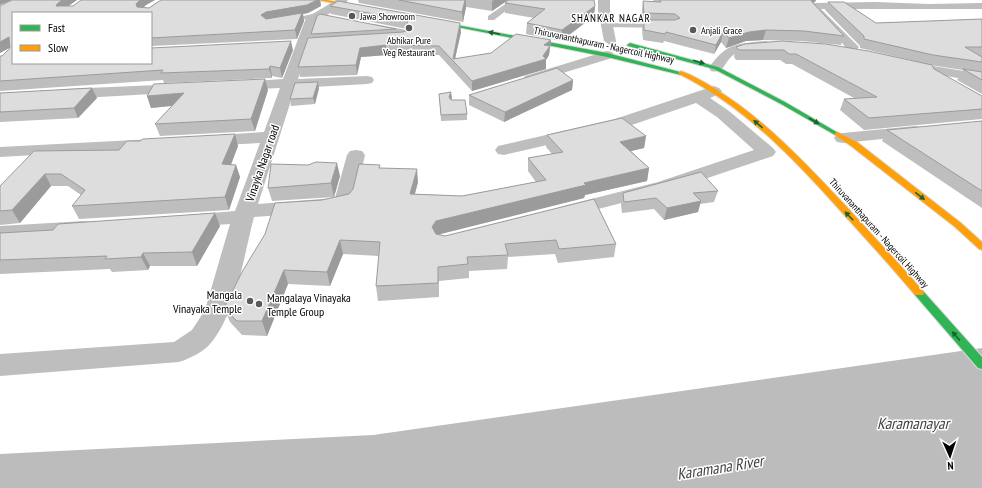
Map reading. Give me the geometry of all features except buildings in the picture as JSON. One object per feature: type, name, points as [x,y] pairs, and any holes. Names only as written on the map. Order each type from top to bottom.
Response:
[{"type":"main road","points":[[340,8],[373,10]]},
{"type":"main road","points":[[480,16],[506,21]]},
{"type":"main road","name":"Thiruvananthapuram - Nagercoil Highway","points":[[426,20],[668,54],[716,68],[783,103],[860,149],[973,236]]},
{"type":"main road","name":"Thiruvananthapuram - Nagercoil Highway","points":[[607,45],[682,74],[706,94],[729,100],[782,144],[876,244],[982,365]]},
{"type":"street","points":[[518,83],[607,45],[608,25],[604,10],[604,0]]},
{"type":"street","points":[[863,54],[842,50],[852,47],[846,39],[814,8],[815,6],[982,6]]},
{"type":"street","points":[[319,7],[340,8]]},
{"type":"street","name":"Vinayka Nagar road","points":[[0,365],[179,352],[201,337],[217,312],[244,214],[301,44],[312,18],[319,7]]},
{"type":"street","points":[[951,7],[972,16]]},
{"type":"street","points":[[716,68],[728,53],[744,47],[775,44]]},
{"type":"street","points":[[899,63],[928,70],[982,78]]},
{"type":"street","points":[[928,70],[955,87]]},
{"type":"street","points":[[219,87],[367,80]]},
{"type":"street","points":[[48,94],[195,88]]},
{"type":"street","points":[[504,150],[620,123],[706,94],[723,114],[767,152],[665,186],[551,214]]},
{"type":"street","points":[[843,138],[928,130]]},
{"type":"street","points":[[191,141],[271,137]]},
{"type":"street","points":[[0,152],[167,143]]},
{"type":"street","points":[[172,222],[325,206],[344,202],[356,155]]},
{"type":"street","points":[[0,233],[102,226]]},
{"type":"lane","points":[[491,18],[516,0]]},
{"type":"lane","points":[[275,23],[319,7]]},
{"type":"lane","points":[[368,25],[404,32],[404,38],[381,40]]},
{"type":"lane","points":[[608,25],[673,26]]},
{"type":"water","name":"Karamanayar","points":[[982,348],[982,488],[0,488],[0,454],[373,435]]},
{"type":"traffic: fast","points":[[432,21],[607,55],[681,73]]},
{"type":"traffic: fast","points":[[630,45],[716,68],[783,103],[837,134]]},
{"type":"traffic: fast","points":[[919,293],[982,365]]},
{"type":"traffic: slow","points":[[320,0],[364,8]]},
{"type":"traffic: slow","points":[[681,73],[722,95],[759,124],[826,190],[919,293]]},
{"type":"traffic: slow","points":[[837,134],[854,144],[958,225],[982,247]]},
{"type":"place","name":"Jawa Showroom","points":[[352,16]]},
{"type":"place","name":"Abhikar Pure Veg Restaurant","points":[[409,28]]},
{"type":"place","name":"Anjali Grace","points":[[693,30]]},
{"type":"place","name":"Mangala Vinayaka Temple","points":[[250,301]]},
{"type":"place","name":"Mangalaya Vinayaka Temple Group","points":[[259,304]]},
{"type":"district","name":"SHANKAR NAGAR","points":[[611,18]]},
{"type":"water label","name":"Karamana River","points":[[720,467]]}]
